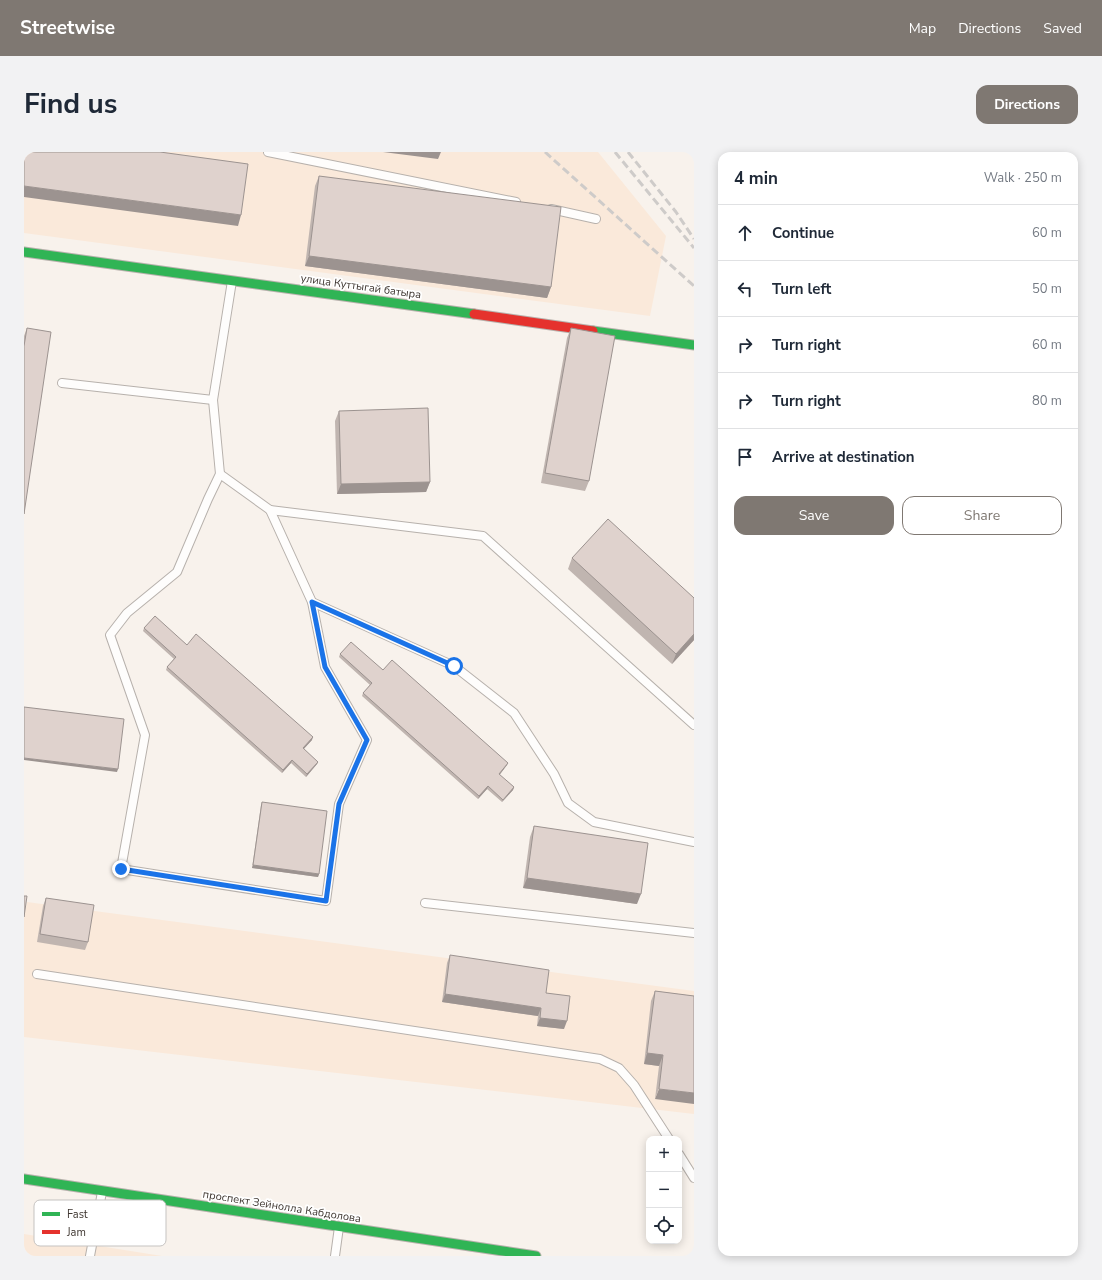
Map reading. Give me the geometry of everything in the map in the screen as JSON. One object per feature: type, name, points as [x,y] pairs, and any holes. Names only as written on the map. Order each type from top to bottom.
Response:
[{"type":"street","name":"улица Куттыгай батыра","points":[[24,252],[694,344]]},
{"type":"street","name":"проспект Зейнолла Кабдолова","points":[[24,1179],[163,1200]]},
{"type":"street","name":"проспект Зейнолла Кабдолова","points":[[166,1200],[536,1256]]},
{"type":"lane","points":[[268,152],[526,204]]},
{"type":"lane","points":[[542,208],[596,219]]},
{"type":"lane","points":[[232,281],[214,400],[220,474],[178,572],[127,613],[110,635],[145,735],[121,869],[326,901],[339,804],[367,740],[325,667],[312,602],[270,510]]},
{"type":"lane","points":[[62,383],[214,400]]},
{"type":"lane","points":[[220,474],[270,510],[483,536],[694,725]]},
{"type":"lane","points":[[312,602],[460,670],[514,713],[554,774],[568,803],[594,822],[694,842]]},
{"type":"lane","points":[[425,903],[694,933]]},
{"type":"lane","points":[[37,974],[600,1059],[618,1068],[634,1085],[667,1136]]},
{"type":"lane","points":[[682,1159],[694,1178]]},
{"type":"lane","points":[[100,1200],[102,1191]]},
{"type":"lane","points":[[335,1256],[339,1226]]},
{"type":"lane","points":[[90,1256],[92,1246]]},
{"type":"shaded area","points":[[24,152],[598,152],[666,236],[650,316],[24,233]]},
{"type":"shaded area","points":[[27,902],[694,991],[694,1114],[24,1037],[24,918]]},
{"type":"shaded area","points":[[24,1234],[34,1236],[34,1246],[99,1246],[162,1256],[24,1256]]},
{"type":"building","points":[[24,152],[160,152],[248,164],[241,215],[24,186]]},
{"type":"building","points":[[319,176],[561,207],[551,287],[309,256]]},
{"type":"building","points":[[27,328],[51,332],[24,514],[24,346]]},
{"type":"building","points":[[571,328],[615,336],[589,481],[545,473]]},
{"type":"building","points":[[428,408],[430,482],[341,484],[339,411]]},
{"type":"building","points":[[608,519],[694,598],[694,634],[676,654],[572,558]]},
{"type":"building","points":[[155,616],[187,645],[196,634],[313,737],[303,748],[318,762],[307,774],[292,760],[283,770],[167,667],[176,657],[144,628]]},
{"type":"building","points":[[351,642],[383,670],[392,660],[508,763],[499,774],[514,787],[503,800],[488,786],[479,796],[363,693],[372,683],[340,654]]},
{"type":"building","points":[[24,707],[124,719],[118,769],[24,758]]},
{"type":"building","points":[[262,802],[327,811],[319,874],[253,865]]},
{"type":"building","points":[[534,826],[648,843],[641,894],[527,878]]},
{"type":"building","points":[[24,896],[27,896],[24,917]]},
{"type":"building","points":[[46,898],[94,905],[88,942],[40,934]]},
{"type":"building","points":[[450,955],[549,970],[546,993],[570,996],[567,1021],[540,1018],[541,1008],[445,994]]},
{"type":"building","points":[[655,991],[694,996],[694,1093],[659,1089],[663,1055],[647,1053]]},
{"type":"railway","points":[[545,152],[694,286]]},
{"type":"railway","points":[[615,152],[694,248]]},
{"type":"railway","points":[[628,152],[676,212],[694,239]]},
{"type":"traffic: fast","points":[[24,252],[474,314]]},
{"type":"traffic: fast","points":[[593,331],[694,345]]},
{"type":"traffic: fast","points":[[24,1179],[164,1200]]},
{"type":"traffic: fast","points":[[166,1200],[536,1256]]},
{"type":"traffic: jam","points":[[474,314],[593,331]]},
{"type":"route","points":[[121,869],[326,901],[339,804],[367,740],[325,667],[312,602],[454,666]]}]
